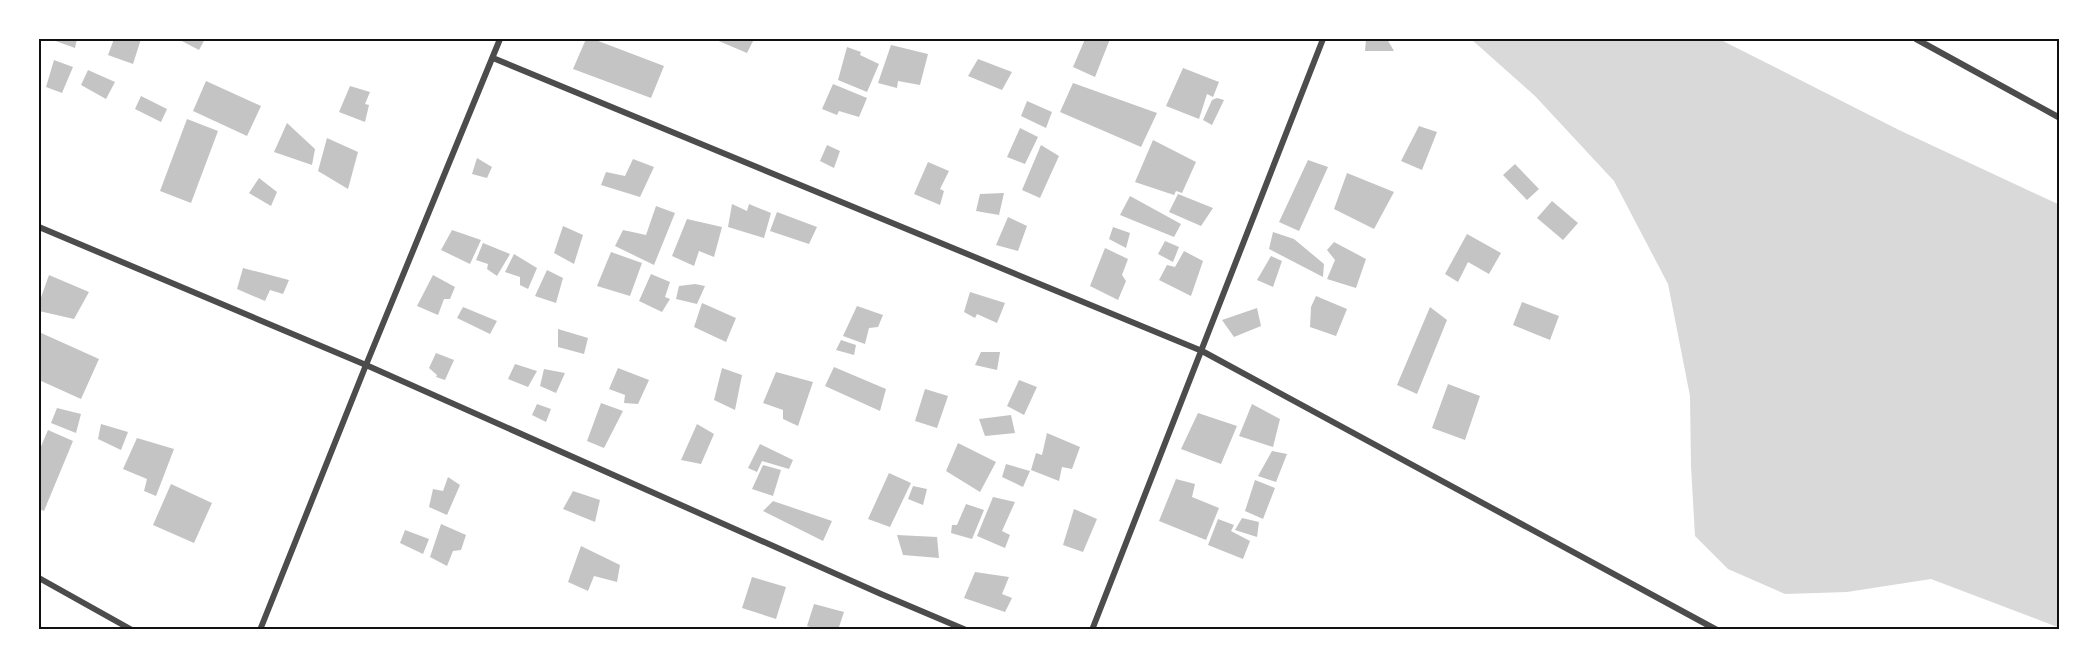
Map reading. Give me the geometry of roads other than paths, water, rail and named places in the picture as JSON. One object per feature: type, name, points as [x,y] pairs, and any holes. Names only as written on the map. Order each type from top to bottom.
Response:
[{"type":"street","points":[[260,630],[500,39]]},
{"type":"street","points":[[1092,630],[1323,39]]},
{"type":"street","points":[[1916,39],[2060,118]]},
{"type":"street","points":[[493,58],[1202,351],[1717,630]]},
{"type":"street","points":[[39,227],[366,365],[966,630]]},
{"type":"street","points":[[39,578],[132,630]]}]
